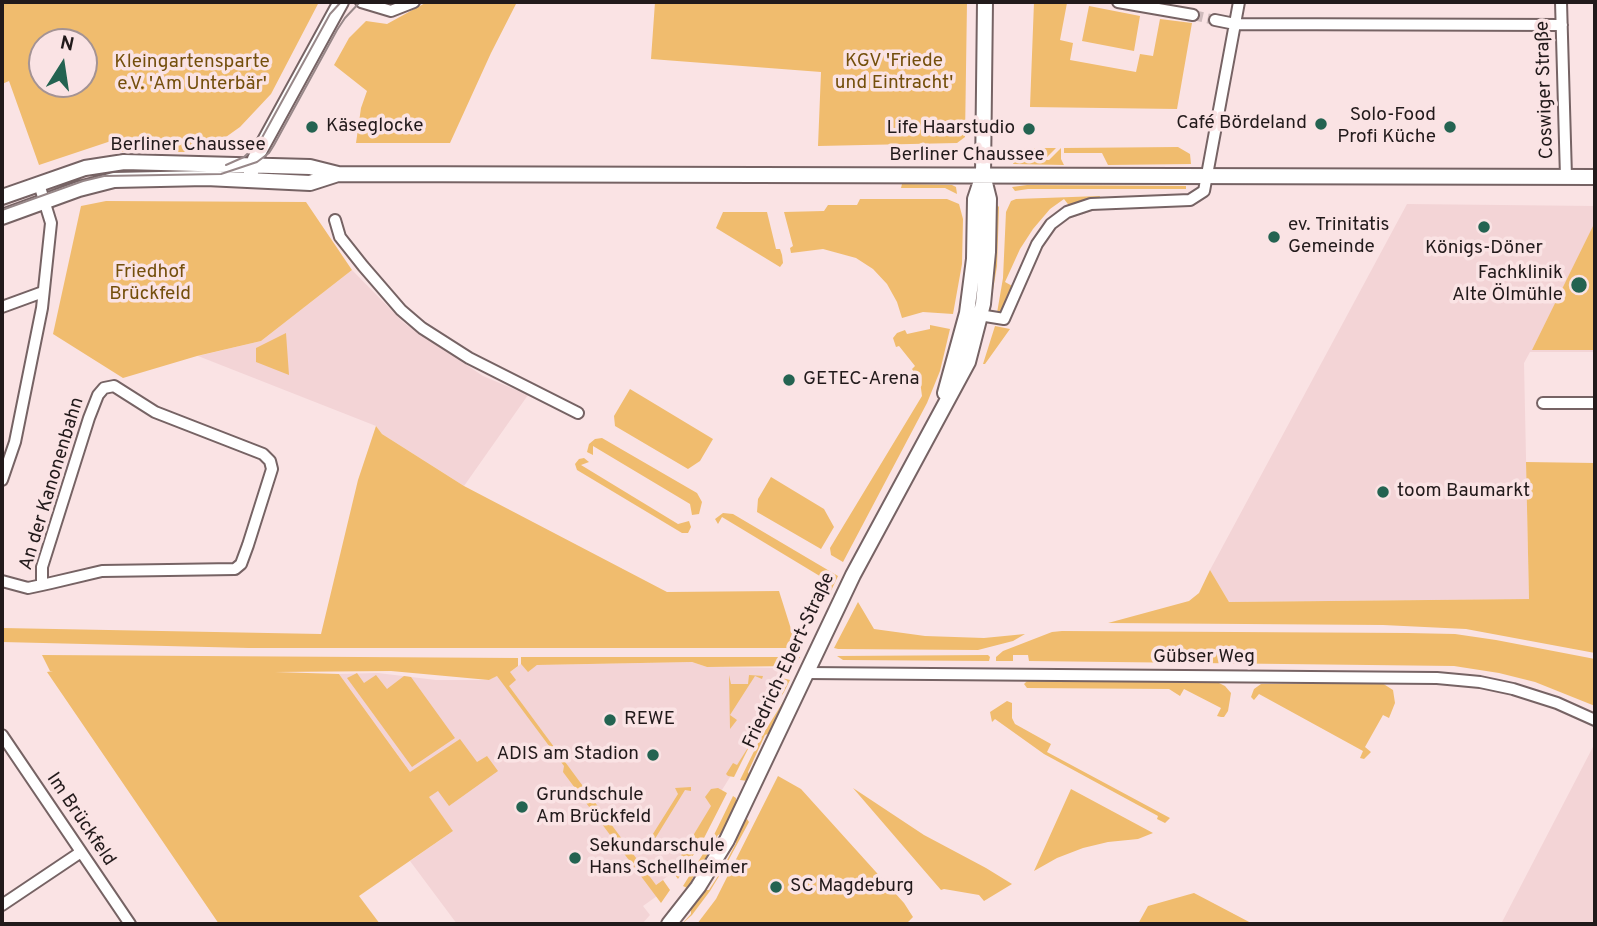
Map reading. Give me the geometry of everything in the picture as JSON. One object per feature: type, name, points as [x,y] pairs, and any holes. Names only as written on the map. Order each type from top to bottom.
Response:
[{"type":"main road","points":[[249,180],[253,164],[341,2]]},
{"type":"main road","name":"Friedrich-Ebert-Straße","points":[[669,924],[698,887],[727,840],[853,575],[964,371],[974,314],[975,199],[983,175],[985,2]]},
{"type":"main road","name":"Berliner Chaussee","points":[[2,197],[85,168],[117,162],[310,167],[338,174],[1595,177]]},
{"type":"main road","name":"Berliner Chaussee","points":[[2,217],[96,184],[120,179],[310,183],[338,174]]},
{"type":"street","points":[[361,2],[394,11],[414,2]]},
{"type":"street","points":[[1118,2],[1193,15]]},
{"type":"street","points":[[974,314],[1004,319],[1037,244],[1061,215],[1091,204],[1190,200],[1204,191],[1239,2]]},
{"type":"street","name":"Coswiger Straße","points":[[1562,2],[1566,177]]},
{"type":"street","points":[[1215,20],[1235,24],[1562,25]]},
{"type":"street","points":[[2,480],[21,417],[43,292],[51,223],[39,184]]},
{"type":"street","points":[[335,220],[340,237],[363,267],[401,310],[422,328],[463,355],[578,412]]},
{"type":"street","points":[[2,307],[43,292]]},
{"type":"street","name":"An der Kanonenbahn","points":[[2,581],[22,587],[42,585],[102,571],[235,569],[243,560],[272,469],[270,461],[263,454],[155,412],[114,386],[104,388],[98,394],[85,431],[43,567],[42,585]]},
{"type":"street","points":[[1543,403],[1595,403]]},
{"type":"street","name":"Gübser Weg","points":[[806,674],[1437,678],[1513,689],[1557,703],[1595,720]]},
{"type":"street","name":"Im Brückfeld","points":[[2,735],[130,924]]},
{"type":"street","points":[[2,905],[81,852]]},
{"type":"shaded area","points":[[1407,204],[1595,206],[1595,352],[1530,352],[1524,363],[1529,599],[1229,602],[1210,570]]},
{"type":"shaded area","points":[[352,270],[404,323],[483,376],[528,395],[464,486],[382,434],[376,426],[198,356],[261,341]]},
{"type":"shaded area","points":[[692,662],[707,667],[780,668],[780,676],[774,686],[783,692],[673,872],[656,885],[657,896],[643,906],[650,915],[642,924],[457,924],[410,861],[453,831],[339,674],[378,673],[436,680],[489,680],[510,672],[521,664],[528,671],[537,665]]},
{"type":"shaded area","points":[[1595,743],[1595,924],[1501,924]]},
{"type":"green space","name":"Kleingartensparte e.V. 'Am Unterbär'","points":[[2,2],[319,2],[271,94],[240,127],[209,149],[190,152],[114,152],[111,141],[39,165],[9,81],[2,84]]},
{"type":"green space","points":[[427,2],[517,2],[450,143],[356,143],[361,108],[367,91],[334,65],[349,38],[366,21],[387,24]]},
{"type":"green space","name":"KGV 'Friede und Eintracht'","points":[[655,2],[967,2],[965,137],[957,143],[818,146],[821,72],[651,59]]},
{"type":"green space","points":[[1034,2],[1067,3],[1060,40],[1073,43],[1070,60],[1136,72],[1140,54],[1153,56],[1160,19],[1192,23],[1177,109],[1030,107]]},
{"type":"green space","points":[[1089,6],[1140,16],[1134,51],[1082,41]]},
{"type":"green space","points":[[1178,147],[1190,154],[1191,164],[1108,165],[1102,153],[1064,153],[1064,148]]},
{"type":"green space","points":[[1019,148],[1056,148],[1047,157],[1016,156]]},
{"type":"green space","points":[[1061,148],[1064,165],[1013,164],[1015,159],[1049,160]]},
{"type":"green space","points":[[902,184],[952,185],[956,187],[957,194],[945,188],[901,188]]},
{"type":"green space","points":[[1186,186],[1186,189],[1015,191],[1012,187]]},
{"type":"green space","points":[[1100,196],[1099,200],[1071,208],[1064,199],[1050,209],[1020,249],[1005,282],[1014,287],[1004,310],[997,313],[1003,278],[1006,212],[1011,201]]},
{"type":"green space","points":[[860,199],[947,199],[959,204],[963,219],[962,264],[953,314],[923,312],[902,318],[887,284],[873,269],[856,258],[823,249],[791,253],[790,248],[793,246],[784,212],[824,211],[828,205],[857,205]]},
{"type":"green space","name":"Friedhof Brückfeld","points":[[106,201],[306,202],[352,270],[261,341],[123,378],[53,334],[81,206]]},
{"type":"green space","points":[[997,205],[997,266],[990,308]]},
{"type":"green space","points":[[723,212],[767,212],[776,249],[780,249],[782,255],[783,263],[780,267],[716,228]]},
{"type":"green space","name":"Fachklinik Alte Ölmühle","points":[[1595,222],[1595,350],[1532,350]]},
{"type":"green space","points":[[930,325],[950,329],[940,371],[927,403],[843,562],[831,555],[830,548],[922,396],[920,381],[912,369],[915,366],[899,346],[896,347],[893,338],[905,330],[907,334],[930,329]]},
{"type":"green space","points":[[995,326],[1010,329],[983,364]]},
{"type":"green space","points":[[286,333],[289,375],[256,362],[256,348]]},
{"type":"green space","points":[[630,389],[713,439],[700,461],[688,469],[615,426],[614,416]]},
{"type":"green space","points":[[376,426],[382,434],[464,486],[667,592],[779,591],[797,648],[249,648],[2,642],[2,628],[321,634],[358,480]]},
{"type":"green space","points":[[602,438],[697,493],[702,502],[699,514],[692,515],[690,504],[593,446],[593,455],[587,452],[589,444]]},
{"type":"green space","points":[[584,458],[589,462],[581,465],[678,524],[689,521],[691,527],[688,533],[682,533],[577,470],[575,464]]},
{"type":"green space","points":[[1526,462],[1595,463],[1595,653],[1466,629],[1383,625],[1108,623],[1189,601],[1199,593],[1210,570],[1229,602],[1529,599]]},
{"type":"green space","points":[[771,477],[824,509],[834,527],[821,549],[757,512],[758,499]]},
{"type":"green space","points":[[723,513],[733,514],[838,576],[830,593],[824,589],[828,581],[722,517],[718,524],[715,519]]},
{"type":"green space","points":[[858,602],[874,629],[925,636],[984,638],[1025,634],[1013,641],[978,650],[834,648]]},
{"type":"green space","points":[[1052,632],[1455,634],[1595,659],[1595,706],[1535,682],[1454,666],[1029,661],[1028,655],[1013,655],[1013,661],[996,661],[996,657],[1003,651]]},
{"type":"green space","points":[[42,655],[518,658],[518,666],[510,672],[516,680],[509,686],[656,885],[663,880],[670,890],[661,903],[563,772],[564,766],[497,676],[489,680],[391,671],[275,672],[339,674],[410,772],[460,739],[477,762],[487,756],[498,771],[449,806],[438,791],[429,797],[453,831],[359,896],[380,924],[219,924],[47,672],[53,671],[50,671]]},
{"type":"green space","points":[[988,655],[989,661],[843,660],[837,656]]},
{"type":"green space","points":[[521,657],[800,657],[795,666],[707,667],[692,662],[537,665],[528,672],[521,664]]},
{"type":"green space","points":[[357,673],[364,683],[376,675],[387,689],[404,676],[411,677],[455,738],[412,767],[347,678]]},
{"type":"green space","points":[[729,675],[731,684],[748,684],[749,675],[763,676],[762,679],[755,676],[730,715],[737,720],[730,729]]},
{"type":"green space","points":[[782,678],[790,680],[784,692],[748,749],[734,777],[728,776],[726,774],[733,763],[737,765],[783,692],[774,686]]},
{"type":"green space","points":[[1027,681],[1217,682],[1231,693],[1228,711],[1221,717],[1217,716],[1221,708],[1184,689],[1180,696],[1169,689],[1027,688],[1024,684]]},
{"type":"green space","points":[[1382,683],[1393,690],[1395,703],[1389,718],[1383,715],[1365,747],[1371,752],[1364,759],[1360,758],[1363,751],[1259,694],[1254,700],[1251,697],[1254,689],[1261,684]]},
{"type":"green space","points":[[788,694],[770,733],[765,735],[748,772],[748,781],[740,780],[760,739]]},
{"type":"green space","points":[[1007,701],[1012,703],[1012,718],[1015,724],[1051,744],[1047,752],[1170,818],[1165,823],[1157,819],[1158,816],[1044,754],[995,719],[992,722],[990,712]]},
{"type":"green space","points":[[778,776],[801,789],[904,903],[913,917],[906,924],[697,924],[716,899]]},
{"type":"green space","points":[[691,787],[691,791],[685,790],[653,842],[660,847],[654,847],[646,836],[651,837],[678,794],[675,788]]},
{"type":"green space","points":[[718,788],[727,793],[704,838],[678,879],[669,867],[674,867],[711,806],[705,797],[711,789]]},
{"type":"green space","points":[[853,788],[924,835],[1012,884],[984,901],[979,895],[941,890]]},
{"type":"green space","points":[[1071,789],[1153,833],[1138,839],[1083,848],[1034,871]]},
{"type":"green space","points":[[733,796],[736,798],[736,805],[723,833],[718,835],[709,851],[710,857],[702,863],[692,879],[692,885],[687,888],[683,886],[711,841]]},
{"type":"green space","points":[[747,819],[749,822],[727,863],[710,891],[692,915],[682,924],[691,914],[691,907],[703,890],[709,890],[720,873],[719,866],[721,862],[726,862],[736,843],[735,839],[743,820]]},
{"type":"green space","points":[[1194,893],[1253,924],[1138,924],[1148,906]]},
{"type":"tunnel","points":[[1193,15],[1215,20]]},
{"type":"tram line","points":[[226,165],[244,157],[259,143],[330,14],[341,2]]},
{"type":"tram line","points":[[2,210],[104,176],[221,174],[257,162],[269,153],[337,30],[360,2]]},
{"type":"place","name":"Café Bördeland","points":[[1321,124]]},
{"type":"place","name":"Käseglocke","points":[[312,127]]},
{"type":"place","name":"Solo-Food Profi Küche","points":[[1450,127]]},
{"type":"place","name":"Life Haarstudio","points":[[1029,129]]},
{"type":"place","name":"Königs-Döner","points":[[1484,227]]},
{"type":"place","name":"ev. Trinitatis Gemeinde","points":[[1274,237]]},
{"type":"place","name":"Fachklinik Alte Ölmühle","points":[[1579,285]]},
{"type":"place","name":"GETEC-Arena","points":[[789,380]]},
{"type":"place","name":"toom Baumarkt","points":[[1383,492]]},
{"type":"place","name":"REWE","points":[[610,720]]},
{"type":"place","name":"ADIS am Stadion","points":[[653,755]]},
{"type":"place","name":"Grundschule Am Brückfeld","points":[[522,807]]},
{"type":"place","name":"Sekundarschule Hans Schellheimer","points":[[575,858]]},
{"type":"place","name":"SC Magdeburg","points":[[776,887]]}]
